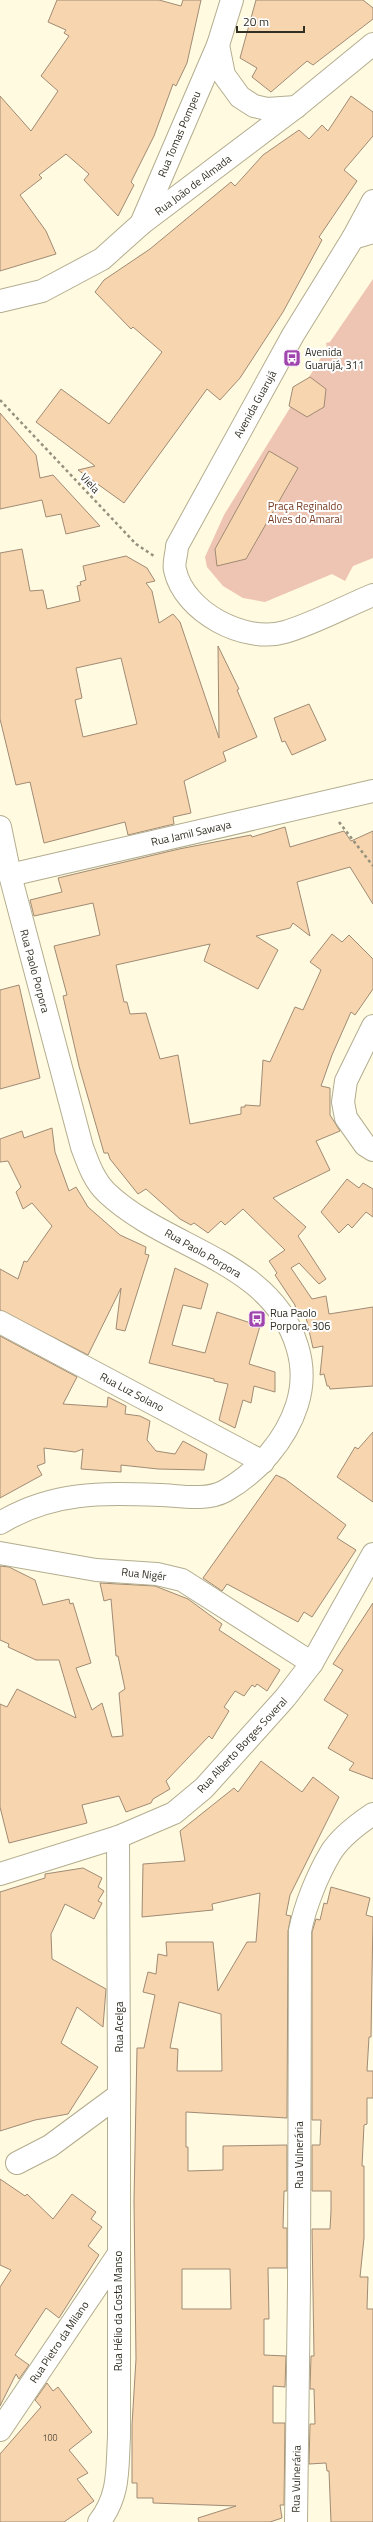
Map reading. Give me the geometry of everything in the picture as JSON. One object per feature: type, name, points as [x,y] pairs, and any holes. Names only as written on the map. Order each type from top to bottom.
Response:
[{"type":"street","name":"Rua Tomas Pompeu","points":[[141,224],[218,44],[232,0]]},
{"type":"street","name":"Rua Tomas Pompeu","points":[[218,44],[224,75],[240,97],[254,106],[266,109],[296,107]]},
{"type":"street","name":"Rua João de Almada","points":[[0,301],[42,291],[102,260],[141,224],[296,107],[373,44]]},
{"type":"street","name":"Avenida Guarujá","points":[[174,570],[177,546],[293,335],[363,235],[373,201]]},
{"type":"street","points":[[174,570],[187,596],[208,615],[233,629],[257,633],[284,632],[373,595]]},
{"type":"street","name":"Rua Jamil Sawaya","points":[[10,875],[373,792]]},
{"type":"street","name":"Rua Paolo Porpora","points":[[0,827],[10,875],[82,1147],[90,1170],[106,1193],[126,1207],[236,1271],[270,1297],[293,1330],[301,1357],[301,1392],[291,1425],[263,1462],[225,1491],[212,1495],[85,1494],[36,1505],[21,1510],[0,1523]]},
{"type":"street","points":[[373,1026],[346,1081],[343,1102],[346,1118],[365,1145],[373,1150]]},
{"type":"street","name":"Rua Luz Solano","points":[[0,1322],[263,1462]]},
{"type":"street","name":"Rua Nigér","points":[[0,1553],[96,1570],[157,1574],[182,1580],[312,1663]]},
{"type":"street","name":"Rua Alberto Borges Soveral","points":[[0,1874],[118,1837],[174,1813],[204,1788],[285,1698],[312,1663],[373,1554]]},
{"type":"street","name":"Rua Vulnerária","points":[[296,2522],[299,2286],[300,1931],[304,1913],[330,1853],[344,1836],[373,1814]]},
{"type":"street","name":"Rua Acelga","points":[[118,1837],[119,2095]]},
{"type":"street","points":[[17,2163],[50,2146],[119,2095]]},
{"type":"street","name":"Rua Hélio da Costa Manso","points":[[99,2522],[110,2508],[116,2488],[118,2437],[119,2095]]},
{"type":"street","name":"Rua Pietro da Milano","points":[[0,2430],[118,2255]]},
{"type":"path","name":"Viela","points":[[0,400],[136,544],[174,570]]},
{"type":"path","points":[[324,803],[373,866]]},
{"type":"green space","name":"Praça Reginaldo Alves do Amaral","points":[[373,279],[373,558],[353,566],[345,581],[332,574],[265,602],[243,598],[223,586],[207,567],[205,557],[224,515],[327,348],[326,343],[330,342]]},
{"type":"building","points":[[57,0],[159,0],[181,6],[183,0],[201,0],[187,63],[176,86],[173,84],[154,136],[131,182],[134,185],[118,216],[84,180],[89,174],[66,154],[39,175],[42,178],[20,195],[46,231],[56,254],[0,271],[0,96],[31,131],[58,91],[41,76],[69,36],[64,33],[66,30],[48,22]]},
{"type":"building","points":[[256,0],[363,0],[373,8],[373,19],[313,65],[307,61],[271,92],[252,77],[257,68],[240,58]]},
{"type":"building","points":[[351,96],[373,112],[373,136],[344,170],[357,181],[319,237],[322,240],[283,312],[240,378],[220,400],[207,389],[124,503],[78,470],[95,466],[36,422],[61,389],[109,424],[162,352],[133,327],[131,329],[95,292],[104,280],[150,249],[231,182],[235,186],[263,155],[299,130],[309,139],[322,125],[328,131]]},
{"type":"building","points":[[310,377],[326,389],[324,407],[307,417],[289,406],[293,387]]},
{"type":"building","points":[[0,413],[36,455],[40,478],[53,475],[100,526],[66,534],[61,514],[46,517],[42,500],[0,509]]},
{"type":"building","points":[[269,451],[298,468],[246,559],[217,566],[215,549]]},
{"type":"building","points":[[22,549],[30,591],[43,590],[47,609],[80,601],[77,586],[81,585],[80,582],[86,580],[83,566],[126,556],[147,568],[155,581],[146,583],[152,591],[159,623],[173,614],[180,622],[219,738],[218,646],[239,689],[237,690],[257,737],[223,752],[226,761],[184,781],[191,813],[173,817],[174,824],[128,835],[125,822],[44,843],[30,782],[16,785],[0,719],[0,553]],"holes":[[[121,658],[137,724],[83,737],[75,700],[82,698],[76,668]]]},
{"type":"building","points":[[309,704],[326,740],[292,755],[285,741],[282,742],[274,718]]},
{"type":"building","points":[[285,827],[290,847],[344,831],[351,841],[373,831],[373,904],[350,867],[297,882],[310,936],[293,923],[290,928],[256,936],[278,950],[258,989],[204,961],[210,944],[116,965],[124,1002],[127,1002],[130,1014],[146,1013],[160,1059],[178,1055],[190,1124],[241,1114],[241,1107],[245,1107],[245,1105],[260,1106],[263,1060],[270,1062],[295,1007],[303,1010],[321,970],[310,962],[332,934],[342,942],[349,935],[373,959],[373,989],[355,1015],[351,1012],[332,1055],[321,1086],[330,1088],[330,1115],[340,1131],[316,1141],[330,1170],[273,1198],[306,1227],[298,1236],[326,1279],[319,1284],[299,1263],[291,1268],[312,1299],[326,1296],[329,1314],[373,1307],[373,1386],[330,1389],[329,1386],[327,1386],[324,1374],[320,1375],[323,1346],[313,1348],[305,1313],[297,1315],[295,1305],[275,1275],[277,1273],[269,1261],[285,1250],[243,1209],[225,1225],[221,1221],[208,1233],[194,1223],[191,1225],[180,1219],[146,1189],[138,1194],[110,1159],[108,1153],[104,1153],[79,1066],[63,996],[67,995],[54,946],[100,935],[93,903],[34,916],[30,900],[62,892],[58,878],[179,849],[251,835],[252,837]]},
{"type":"building","points":[[19,985],[40,1078],[0,1089],[0,990]]},
{"type":"building","points":[[52,1128],[55,1152],[69,1191],[76,1187],[88,1207],[120,1235],[146,1247],[145,1254],[149,1255],[125,1331],[116,1329],[121,1288],[88,1355],[0,1310],[0,1269],[18,1279],[24,1261],[27,1262],[52,1226],[32,1203],[23,1209],[16,1192],[21,1187],[8,1161],[0,1162],[0,1139],[22,1131],[24,1138]]},
{"type":"building","points":[[347,1179],[359,1188],[363,1183],[373,1189],[373,1217],[366,1212],[352,1228],[348,1224],[339,1233],[321,1212]]},
{"type":"building","points":[[175,1268],[208,1284],[201,1309],[183,1305],[172,1345],[205,1353],[217,1312],[260,1326],[249,1364],[275,1372],[275,1392],[254,1386],[251,1403],[243,1400],[235,1428],[219,1420],[228,1384],[214,1381],[214,1379],[149,1363]]},
{"type":"building","points":[[0,1336],[77,1377],[63,1404],[107,1407],[108,1397],[126,1406],[125,1414],[140,1416],[150,1421],[147,1440],[156,1451],[175,1454],[183,1441],[207,1454],[204,1470],[158,1469],[121,1465],[121,1472],[81,1469],[83,1449],[75,1452],[44,1448],[45,1463],[37,1466],[42,1475],[0,1498]]},
{"type":"building","points":[[373,1432],[373,1502],[337,1477],[355,1447],[358,1449]]},
{"type":"building","points":[[276,1475],[285,1479],[346,1525],[337,1538],[356,1550],[312,1617],[304,1612],[298,1622],[227,1584],[222,1591],[203,1578]]},
{"type":"building","points":[[0,1566],[9,1567],[35,1580],[43,1605],[69,1599],[70,1604],[73,1603],[91,1663],[76,1668],[92,1710],[102,1703],[112,1737],[123,1736],[119,1693],[125,1689],[118,1656],[116,1656],[111,1599],[104,1601],[100,1583],[155,1586],[188,1599],[222,1624],[219,1630],[280,1670],[267,1691],[257,1684],[255,1687],[252,1685],[244,1696],[235,1691],[224,1707],[229,1711],[212,1739],[209,1736],[166,1781],[170,1789],[153,1799],[151,1803],[126,1812],[119,1796],[82,1805],[87,1823],[9,1843],[0,1807],[0,1704],[7,1707],[17,1689],[76,1718],[59,1660],[36,1660],[8,1647],[9,1644],[0,1640]]},
{"type":"building","points":[[373,1603],[373,1779],[349,1770],[354,1763],[328,1748],[348,1715],[324,1700],[343,1670],[333,1664]]},
{"type":"building","points":[[261,1761],[302,1792],[313,1777],[339,1797],[290,1895],[286,1915],[291,1916],[288,1931],[287,2118],[186,2112],[188,2171],[223,2170],[223,2146],[287,2145],[287,2191],[284,2191],[283,2228],[287,2228],[287,2268],[268,2268],[269,2319],[264,2319],[264,2355],[286,2356],[285,2387],[273,2386],[273,2423],[285,2423],[284,2505],[280,2505],[282,2518],[270,2522],[199,2522],[198,2518],[236,2506],[153,2503],[153,2498],[137,2498],[137,2483],[132,2483],[132,2425],[136,2359],[134,2201],[137,2048],[144,2048],[155,1995],[143,1992],[148,1972],[156,1974],[158,1954],[167,1956],[166,1942],[213,1942],[218,1991],[247,1942],[256,1942],[260,1893],[212,1904],[213,1910],[142,1917],[143,1864],[185,1861],[180,1831],[234,1788],[238,1792]],"holes":[[[179,2002],[221,2014],[222,2071],[177,2071],[178,2049],[170,2048]],[[182,2269],[230,2269],[231,2309],[182,2309]]]},
{"type":"building","points":[[83,1868],[102,1878],[98,1887],[104,1891],[98,1901],[102,1903],[94,1919],[65,1904],[51,1934],[52,1959],[106,1989],[103,2027],[77,2007],[61,2043],[98,2067],[68,2114],[35,2120],[0,2131],[0,1892],[45,1878],[45,1874]]},
{"type":"building","points":[[331,1887],[370,1898],[366,1915],[373,1917],[371,2037],[369,2037],[367,2071],[373,2071],[373,2098],[367,2098],[367,2124],[364,2125],[362,2166],[364,2166],[364,2238],[360,2277],[368,2277],[367,2309],[373,2309],[373,2522],[331,2522],[329,2471],[327,2471],[326,2463],[309,2464],[310,2424],[315,2424],[314,2389],[310,2389],[311,2356],[314,2356],[312,2229],[330,2229],[331,2211],[331,2191],[312,2191],[312,2145],[320,2145],[321,2120],[312,2120],[312,1932],[316,1919],[320,1920],[324,1903],[327,1904]]},
{"type":"building","points":[[0,2179],[25,2196],[27,2194],[53,2219],[72,2194],[96,2212],[91,2219],[102,2227],[88,2246],[99,2255],[59,2318],[46,2308],[15,2355],[29,2365],[19,2379],[16,2374],[0,2406],[0,2287],[11,2270],[0,2265]]},
{"type":"building","points":[[47,2383],[53,2391],[58,2387],[92,2432],[69,2450],[88,2473],[77,2479],[94,2501],[64,2522],[0,2522],[0,2454],[41,2407],[35,2400]]},
{"type":"place","name":"Avenida Guarujá, 311","points":[[292,358]]},
{"type":"place","name":"Rua Paolo Porpora, 306","points":[[257,1319]]}]
